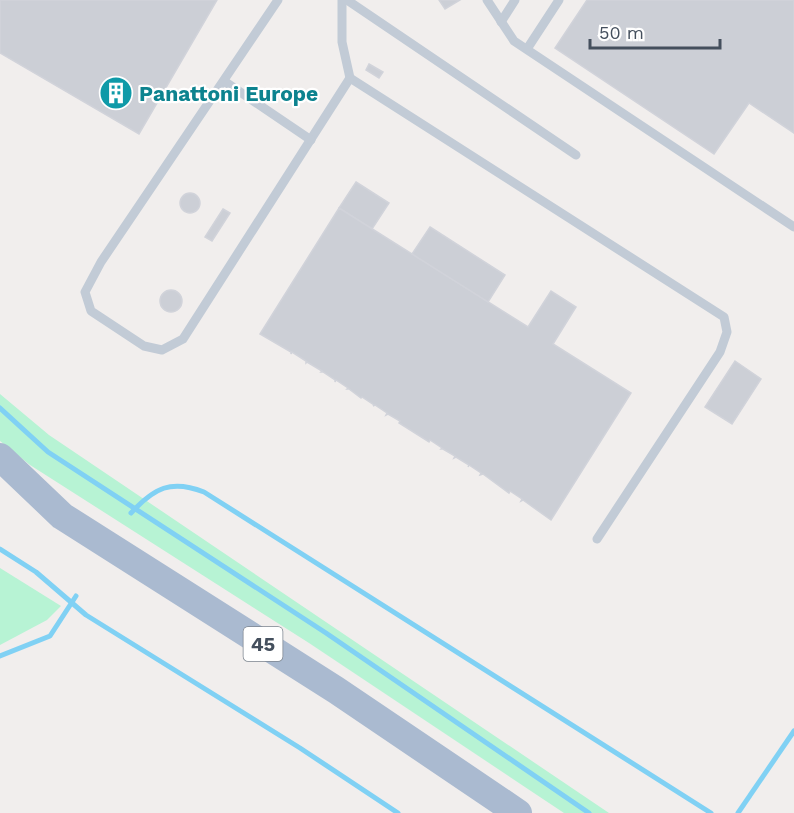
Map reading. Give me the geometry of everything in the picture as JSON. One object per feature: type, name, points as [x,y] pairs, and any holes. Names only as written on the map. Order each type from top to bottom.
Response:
[{"type":"main road","name":"45","points":[[0,457],[62,516],[336,690],[518,813]]},
{"type":"main road","name":"45","points":[[463,776],[489,813]]},
{"type":"lane","points":[[278,0],[168,159],[101,262],[86,292],[91,311],[144,346],[162,350],[183,339],[350,78],[342,42],[342,0]]},
{"type":"lane","points":[[347,0],[576,155]]},
{"type":"lane","points":[[488,0],[514,41],[794,227]]},
{"type":"lane","points":[[501,22],[515,0]]},
{"type":"lane","points":[[526,49],[559,0]]},
{"type":"lane","points":[[350,78],[724,317],[727,332],[720,352],[597,539]]},
{"type":"lane","points":[[224,81],[311,140]]},
{"type":"green space","points":[[0,394],[49,435],[609,813],[564,813],[309,643],[30,465],[0,441]]},
{"type":"green space","points":[[0,568],[61,606],[47,620],[0,645]]},
{"type":"building","name":"Panattoni Europe","points":[[0,0],[217,0],[139,134],[0,53]]},
{"type":"building","points":[[439,0],[460,0],[445,9]]},
{"type":"building","points":[[587,0],[794,0],[794,133],[749,103],[714,154],[555,48]]},
{"type":"building","points":[[369,64],[383,72],[379,78],[366,70]]},
{"type":"building","points":[[356,182],[389,203],[372,229],[339,208]]},
{"type":"building","points":[[190,193],[197,196],[200,203],[197,210],[190,213],[183,210],[180,203],[183,196]]},
{"type":"building","points":[[339,208],[528,327],[551,291],[576,307],[553,344],[631,393],[551,520],[523,500],[521,501],[522,499],[510,491],[509,493],[483,474],[480,475],[481,473],[456,457],[454,458],[455,456],[430,440],[429,442],[336,380],[335,382],[322,371],[260,334]]},
{"type":"building","points":[[223,209],[230,213],[212,241],[205,237]]},
{"type":"building","points":[[430,227],[505,275],[488,302],[412,254]]},
{"type":"building","points":[[171,290],[179,293],[182,301],[179,309],[171,312],[163,309],[160,301],[163,293]]},
{"type":"building","points":[[735,361],[761,379],[732,424],[705,407]]},
{"type":"waterway","points":[[0,408],[48,452],[326,633],[589,813]]},
{"type":"waterway","points":[[131,513],[147,497],[164,488],[182,486],[204,492],[711,813]]},
{"type":"waterway","points":[[0,549],[36,572],[86,615],[300,748],[398,813]]},
{"type":"waterway","points":[[0,656],[50,636],[76,596]]},
{"type":"waterway","points":[[738,813],[794,731]]},
{"type":"place","name":"Panattoni Europe","points":[[116,93]]}]
